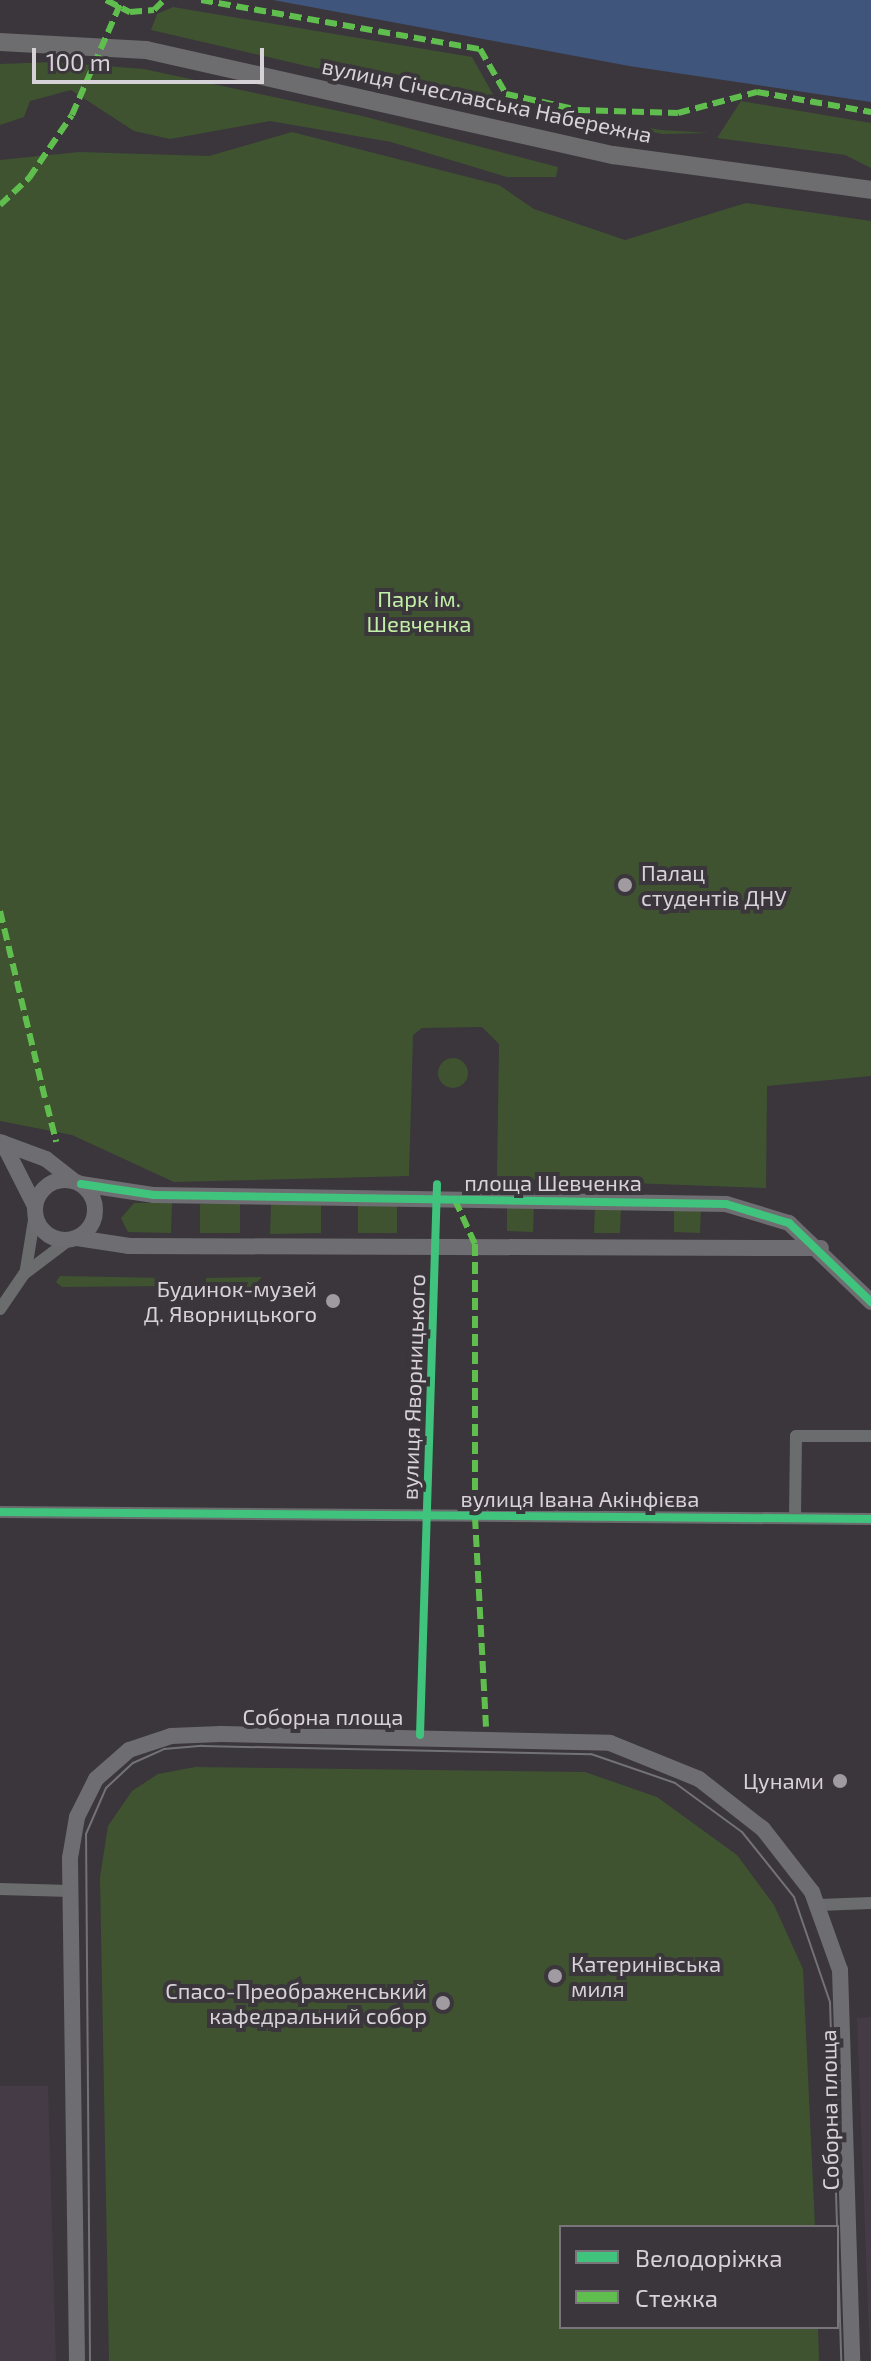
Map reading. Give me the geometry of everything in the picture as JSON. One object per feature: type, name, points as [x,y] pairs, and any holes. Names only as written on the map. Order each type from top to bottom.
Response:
[{"type":"main road","name":"вулиця Січеславська Набережна","points":[[0,42],[146,50],[613,155],[871,190]]},
{"type":"street","points":[[0,1309],[24,1274],[73,1239],[95,1212],[77,1182],[46,1159],[1,1143]]},
{"type":"street","points":[[1,1143],[46,1234],[73,1239],[129,1246],[821,1248]]},
{"type":"street","points":[[24,1274],[35,1210],[51,1182],[77,1182]]},
{"type":"street","name":"площа Шевченка","points":[[77,1182],[154,1195],[714,1203],[779,1218],[821,1248],[871,1302]]},
{"type":"street","points":[[795,1518],[796,1436],[826,1436],[871,1436],[845,1436]]},
{"type":"street","name":"вулиця Івана Акінфієва","points":[[0,1512],[871,1519]]},
{"type":"street","name":"Соборна площа","points":[[77,2361],[70,1891],[73,1836],[85,1798],[112,1763],[148,1741],[221,1734],[550,1736],[637,1750],[699,1779],[763,1829],[819,1905],[843,1996],[852,2361]]},
{"type":"street","points":[[0,1889],[70,1891]]},
{"type":"street","points":[[819,1905],[871,1903]]},
{"type":"shaded area","points":[[871,2017],[871,2361],[870,2361],[857,2018]]},
{"type":"shaded area","points":[[0,2086],[48,2086],[56,2361],[0,2361]]},
{"type":"green space","points":[[173,7],[472,57],[495,98],[352,65],[341,74],[151,30],[157,14]]},
{"type":"green space","points":[[54,62],[144,69],[362,116],[558,167],[556,177],[507,177],[391,142],[270,121],[170,139],[134,131],[71,90],[30,101],[24,117],[0,125],[0,64]]},
{"type":"green space","points":[[430,92],[498,107],[496,113]]},
{"type":"green space","points":[[741,101],[871,123],[871,168],[845,155],[717,138]]},
{"type":"green space","points":[[581,116],[661,130],[710,133],[662,134]]},
{"type":"green space","name":"Парк iм. Шевченка","points":[[292,132],[499,185],[534,209],[625,240],[746,203],[871,221],[871,1076],[767,1086],[766,1188],[497,1178],[499,1044],[482,1027],[422,1028],[413,1035],[409,1176],[174,1182],[72,1135],[0,1121],[0,160],[79,152],[209,156]]},
{"type":"green space","points":[[453,1058],[464,1062],[468,1073],[464,1084],[453,1088],[442,1084],[438,1073],[442,1062]]},
{"type":"green space","points":[[134,1203],[172,1203],[171,1233],[128,1232],[121,1218]]},
{"type":"green space","points":[[200,1204],[240,1204],[240,1233],[200,1233]]},
{"type":"green space","points":[[271,1204],[321,1204],[321,1233],[270,1234]]},
{"type":"green space","points":[[358,1204],[397,1204],[397,1233],[358,1233]]},
{"type":"green space","points":[[507,1206],[534,1206],[533,1232],[507,1231]]},
{"type":"green space","points":[[595,1207],[621,1207],[620,1233],[594,1233]]},
{"type":"green space","points":[[674,1207],[701,1207],[700,1233],[674,1232]]},
{"type":"green space","points":[[60,1276],[169,1278],[169,1286],[62,1287],[56,1282]]},
{"type":"green space","points":[[262,1277],[252,1287],[206,1287],[206,1278]]},
{"type":"green space","points":[[195,1767],[585,1772],[657,1797],[737,1855],[774,1905],[803,1969],[815,2225],[559,2225],[559,2329],[818,2329],[819,2361],[109,2361],[100,1877],[108,1826],[132,1791],[158,1774]]},
{"type":"water","points":[[273,0],[871,0],[871,102],[629,66]]},
{"type":"tram line","points":[[90,2361],[86,1834],[106,1788],[133,1763],[164,1749],[202,1746],[591,1754],[675,1783],[742,1832],[794,1897],[830,2002],[837,2225]]},
{"type":"tram line","points":[[839,2296],[841,2361]]},
{"type":"marked path","points":[[106,0],[130,12],[154,10],[164,0]]},
{"type":"marked path","points":[[0,205],[29,178],[72,115],[122,0]]},
{"type":"marked path","points":[[201,0],[480,49],[506,94],[578,110],[678,113],[757,92],[871,112]]},
{"type":"marked path","points":[[0,911],[46,1102]]},
{"type":"marked path","points":[[47,1105],[56,1142]]},
{"type":"marked path","points":[[455,1200],[475,1244],[475,1517],[486,1727]]},
{"type":"cycle path","points":[[81,1184],[154,1195],[726,1204],[789,1223],[871,1302]]},
{"type":"cycle path","name":"вулиця Яворницького","points":[[420,1735],[437,1184]]},
{"type":"cycle path","name":"вулиця Яворницького","points":[[0,1512],[871,1519]]},
{"type":"place","name":"Палац студентів ДНУ","points":[[625,885]]},
{"type":"place","name":"Будинок-музей Д. Яворницького","points":[[333,1301]]},
{"type":"place","name":"Цунами","points":[[840,1781]]},
{"type":"place","name":"Катеринівська миля","points":[[555,1976]]},
{"type":"place","name":"Спасо-Преображенський кафедральний собор","points":[[443,2003]]}]
